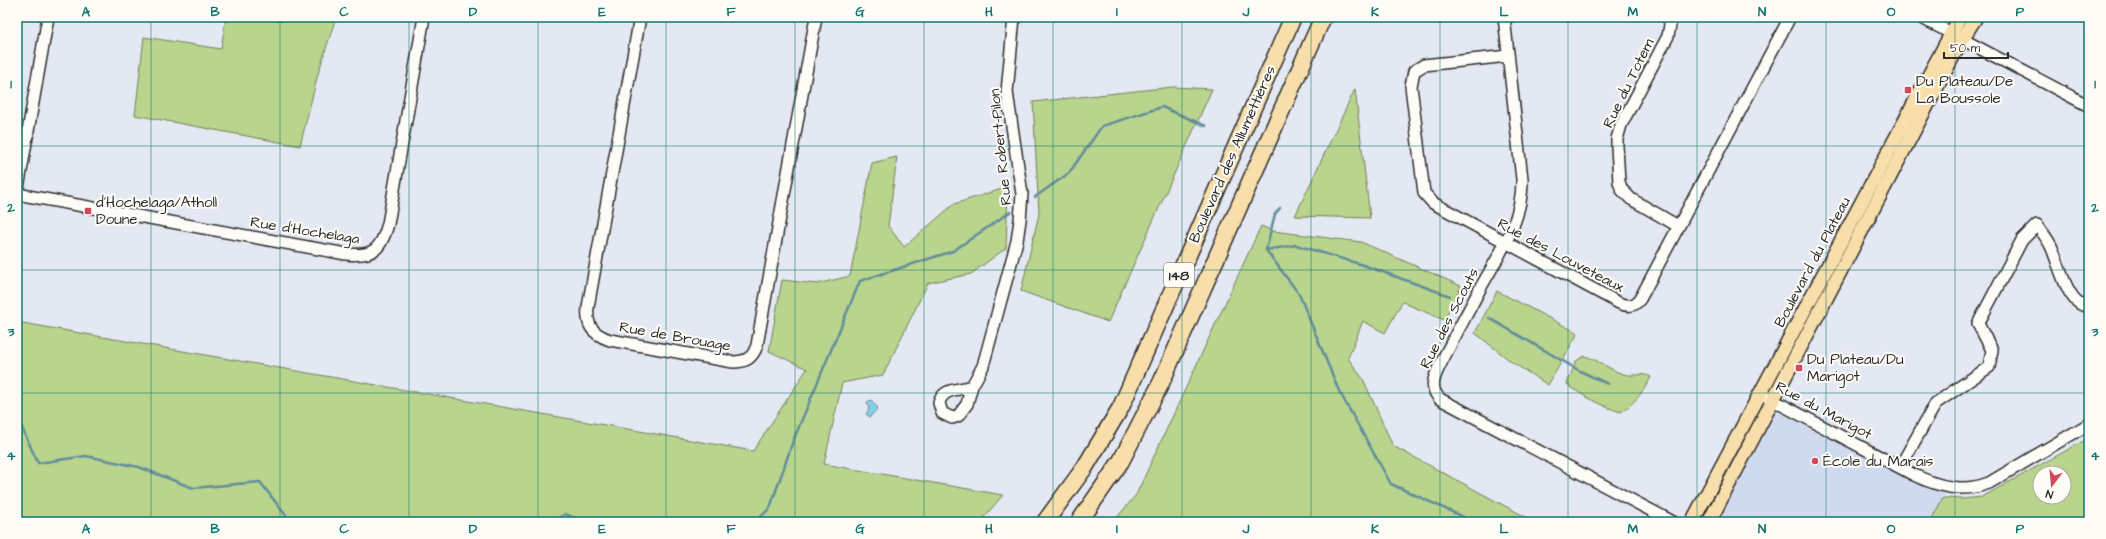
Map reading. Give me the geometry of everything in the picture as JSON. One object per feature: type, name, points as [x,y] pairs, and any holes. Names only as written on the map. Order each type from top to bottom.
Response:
[{"type":"highway","name":"Boulevard des Allumettières","points":[[1045,522],[1085,467],[1120,407],[1293,17]]},
{"type":"highway","name":"Boulevard des Allumettières","points":[[1080,522],[1121,461],[1161,383],[1323,17]]},
{"type":"main road","name":"Boulevard du Plateau","points":[[1708,522],[1773,400],[1957,36],[1960,17]]},
{"type":"main road","name":"Boulevard du Plateau","points":[[1692,522],[1957,36],[1976,17]]},
{"type":"street","points":[[17,194],[48,17]]},
{"type":"street","name":"Rue d'Hochelaga","points":[[17,194],[346,254],[369,254],[379,247],[388,224],[424,17]]},
{"type":"street","name":"Rue de Brouage","points":[[640,17],[588,307],[588,324],[596,335],[610,340],[733,362],[746,361],[751,357],[757,345],[816,17]]},
{"type":"street","name":"Rue Robert-Pilon","points":[[972,386],[983,366],[1017,241],[1022,211],[1021,182],[1006,92],[1014,17]]},
{"type":"street","name":"Rue des Scouts","points":[[1504,17],[1523,188],[1518,214],[1506,242],[1438,369],[1433,382],[1434,392],[1440,398],[1673,522]]},
{"type":"street","name":"Rue du Totem","points":[[1669,17],[1670,25],[1668,36],[1621,125],[1616,146],[1619,182],[1625,196],[1678,226]]},
{"type":"street","name":"Rue des Louveteaux","points":[[1508,56],[1424,65],[1414,71],[1411,86],[1423,188],[1426,197],[1433,203],[1619,303],[1629,306],[1637,302],[1640,298],[1790,17]]},
{"type":"street","points":[[1920,17],[2089,106]]},
{"type":"street","points":[[1900,467],[1936,403],[1989,367],[1992,350],[1978,324],[2022,240],[2037,225],[2051,246],[2071,295],[2078,303],[2089,306]]},
{"type":"street","name":"Rue du Marigot","points":[[1761,394],[1900,467],[1940,486],[1956,489],[1976,488],[2005,474],[2089,424]]},
{"type":"shaded area","points":[[1920,17],[1960,17],[1951,33]]},
{"type":"shaded area","name":"École du Marais","points":[[1773,400],[1949,487],[1930,522],[1709,522]]},
{"type":"green space","points":[[226,17],[336,17],[318,74],[300,146],[135,115],[144,37],[221,49]]},
{"type":"green space","points":[[1173,87],[1212,89],[1108,322],[1021,291],[1039,214],[1033,102]]},
{"type":"green space","points":[[1355,89],[1370,218],[1295,216]]},
{"type":"green space","points":[[897,157],[888,226],[904,247],[954,204],[1008,187],[1006,248],[971,274],[928,283],[883,375],[842,383],[824,464],[1003,495],[980,522],[17,522],[17,322],[753,451],[807,369],[769,351],[782,280],[817,284],[850,276],[872,163]]},
{"type":"green space","points":[[1261,226],[1273,231],[1361,242],[1461,286],[1444,320],[1402,302],[1385,333],[1363,321],[1348,358],[1363,379],[1393,446],[1535,522],[1113,522],[1136,495]]},
{"type":"green space","points":[[1497,291],[1578,333],[1548,385],[1513,363],[1475,333]]},
{"type":"green space","points":[[1585,356],[1623,374],[1645,375],[1651,377],[1639,396],[1631,405],[1621,412],[1593,401],[1567,384],[1576,361]]},
{"type":"green space","points":[[2089,438],[2089,522],[1930,522],[1943,498],[1962,499],[1982,497],[2032,469],[2032,505],[2072,505],[2072,465],[2040,465]]},
{"type":"water","points":[[871,400],[878,408],[870,417],[866,414],[869,409],[867,402]]},
{"type":"waterway","points":[[1035,197],[1069,173],[1102,126],[1162,107],[1206,126]]},
{"type":"waterway","points":[[1280,208],[1275,214],[1266,250],[1299,294],[1339,391],[1391,484],[1474,522]]},
{"type":"waterway","points":[[755,522],[770,508],[793,441],[860,281],[953,251],[1010,212]]},
{"type":"waterway","points":[[1266,250],[1296,245],[1363,265],[1450,296]]},
{"type":"waterway","points":[[1489,318],[1580,371],[1608,384]]},
{"type":"waterway","points":[[17,417],[38,463],[86,456],[139,467],[193,488],[260,482],[291,522]]},
{"type":"waterway","points":[[552,522],[565,514],[585,522]]},
{"type":"place","name":"Du Plateau/De La Boussole","points":[[1908,90]]},
{"type":"place","name":"d'Hochelaga/Atholl Doune","points":[[88,211]]},
{"type":"place","name":"Du Plateau/Du Marigot","points":[[1799,368]]},
{"type":"place","name":"École du Marais","points":[[1815,461]]}]
